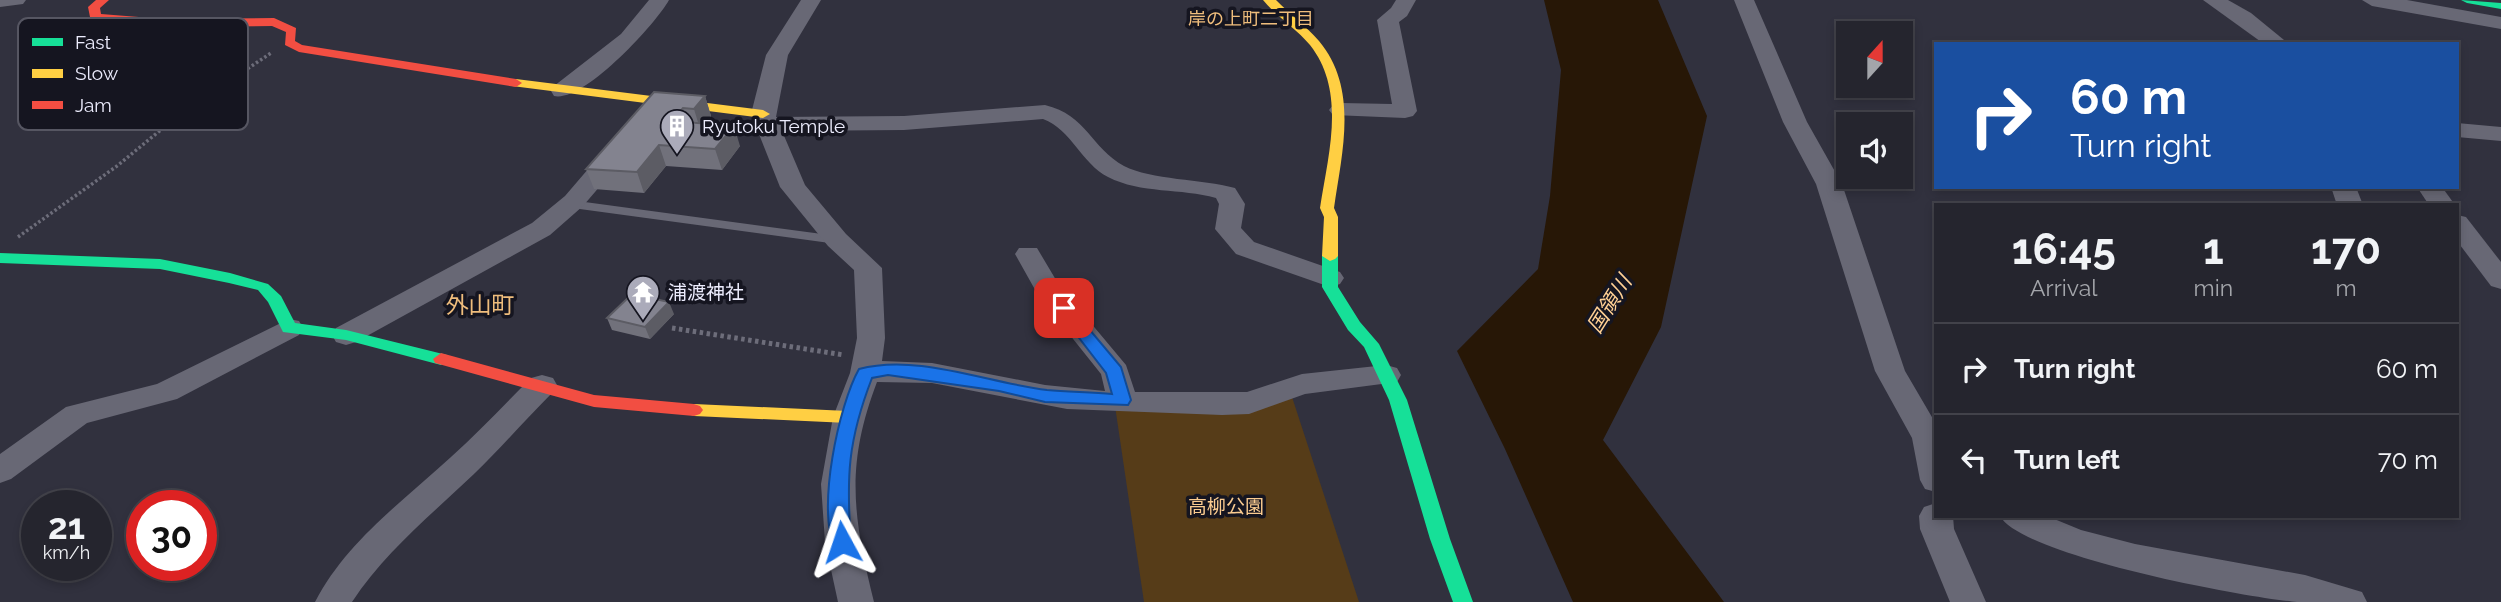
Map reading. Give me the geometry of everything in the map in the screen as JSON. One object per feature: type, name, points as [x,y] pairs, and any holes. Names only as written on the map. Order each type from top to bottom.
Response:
[{"type":"main road","points":[[103,0],[94,7],[96,17],[107,18]]},
{"type":"main road","points":[[1269,0],[1322,53],[1340,92],[1327,208],[1331,217],[1330,287],[1341,308],[1371,344],[1386,375],[1409,431],[1440,539],[1463,602]]},
{"type":"main road","points":[[2466,0],[2496,9]]},
{"type":"main road","points":[[248,22],[274,22],[292,31],[289,43],[299,48],[562,91],[644,119],[764,119]]},
{"type":"main road","points":[[0,258],[160,264],[230,278],[263,287],[275,300],[289,328],[346,335],[541,384],[594,401],[684,410],[848,417]]},
{"type":"street","points":[[0,1],[16,0]]},
{"type":"street","points":[[562,91],[651,17],[659,0]]},
{"type":"street","points":[[811,0],[777,55],[764,119],[793,187],[837,240],[868,268],[871,338],[866,366],[848,417],[837,484],[842,542],[856,602]]},
{"type":"street","points":[[1340,110],[1405,111],[1388,20],[1399,12],[1406,0]]},
{"type":"street","points":[[1744,0],[1795,122],[1829,184],[1862,278],[1890,372],[1928,438],[1934,463]]},
{"type":"street","points":[[2213,0],[2244,17],[2275,42]]},
{"type":"street","points":[[2372,0],[2496,9]]},
{"type":"street","points":[[764,119],[904,123],[1045,112],[1061,116],[1081,133],[1104,164],[1120,174],[1184,182],[1226,193],[1231,204],[1228,229],[1245,248],[1330,278]]},
{"type":"street","points":[[346,335],[541,229],[570,204],[644,119]]},
{"type":"street","points":[[2459,130],[2501,134]]},
{"type":"street","points":[[2459,226],[2501,280]]},
{"type":"street","points":[[1028,254],[1048,289],[1115,372],[1122,400]]},
{"type":"street","points":[[0,471],[77,415],[166,392],[289,328]]},
{"type":"street","points":[[866,366],[999,385],[1045,396],[1249,404],[1302,384],[1386,375]]},
{"type":"street","points":[[334,602],[360,562],[475,453],[541,384]]},
{"type":"street","points":[[1936,518],[1937,529],[1968,602]]},
{"type":"street","points":[[2020,518],[2039,529],[2144,560],[2319,593],[2348,602]]},
{"type":"lane","points":[[570,204],[837,240]]},
{"type":"path","points":[[248,67],[289,43]]},
{"type":"path","points":[[11,242],[160,130]]},
{"type":"path","points":[[672,328],[866,366]]},
{"type":"green space","name":"高柳公園","points":[[1292,397],[1359,602],[1144,602],[1115,406]]},
{"type":"water","name":"国領川","points":[[1544,0],[1658,0],[1707,116],[1661,327],[1603,440],[1724,602],[1573,602],[1505,449],[1457,351],[1538,269],[1550,196],[1561,70]]},
{"type":"building","points":[[654,92],[705,96],[694,109],[683,108],[672,121],[734,126],[715,149],[659,145],[637,172],[586,169]]},
{"type":"building","points":[[632,294],[669,302],[645,327],[607,318]]},
{"type":"traffic: fast","points":[[2467,0],[2501,6]]},
{"type":"traffic: fast","points":[[1330,256],[1330,287],[1354,326],[1371,344],[1398,400],[1440,539],[1463,602]]},
{"type":"traffic: fast","points":[[0,258],[160,264],[230,278],[263,287],[275,300],[289,328],[346,335],[441,359]]},
{"type":"traffic: slow","points":[[1269,0],[1316,45],[1328,63],[1335,82],[1338,103],[1337,145],[1327,208],[1331,217],[1330,256]]},
{"type":"traffic: slow","points":[[516,83],[763,114]]},
{"type":"traffic: slow","points":[[694,410],[848,417]]},
{"type":"traffic: jam","points":[[103,0],[94,7],[96,17],[107,18]]},
{"type":"traffic: jam","points":[[248,22],[274,22],[292,31],[289,42],[299,48],[516,83]]},
{"type":"traffic: jam","points":[[441,359],[594,401],[694,410]]},
{"type":"place","name":"Ryutoku Temple","points":[[677,156]]},
{"type":"place","name":"浦渡神社","points":[[643,322]]},
{"type":"district","name":"岸の上町二丁目","points":[[1251,18]]},
{"type":"district","name":"外山町","points":[[480,304]]},
{"type":"route","points":[[842,542],[837,484],[848,417],[865,373],[888,369],[999,385],[1045,396],[1122,400],[1115,372],[1064,308]]}]
